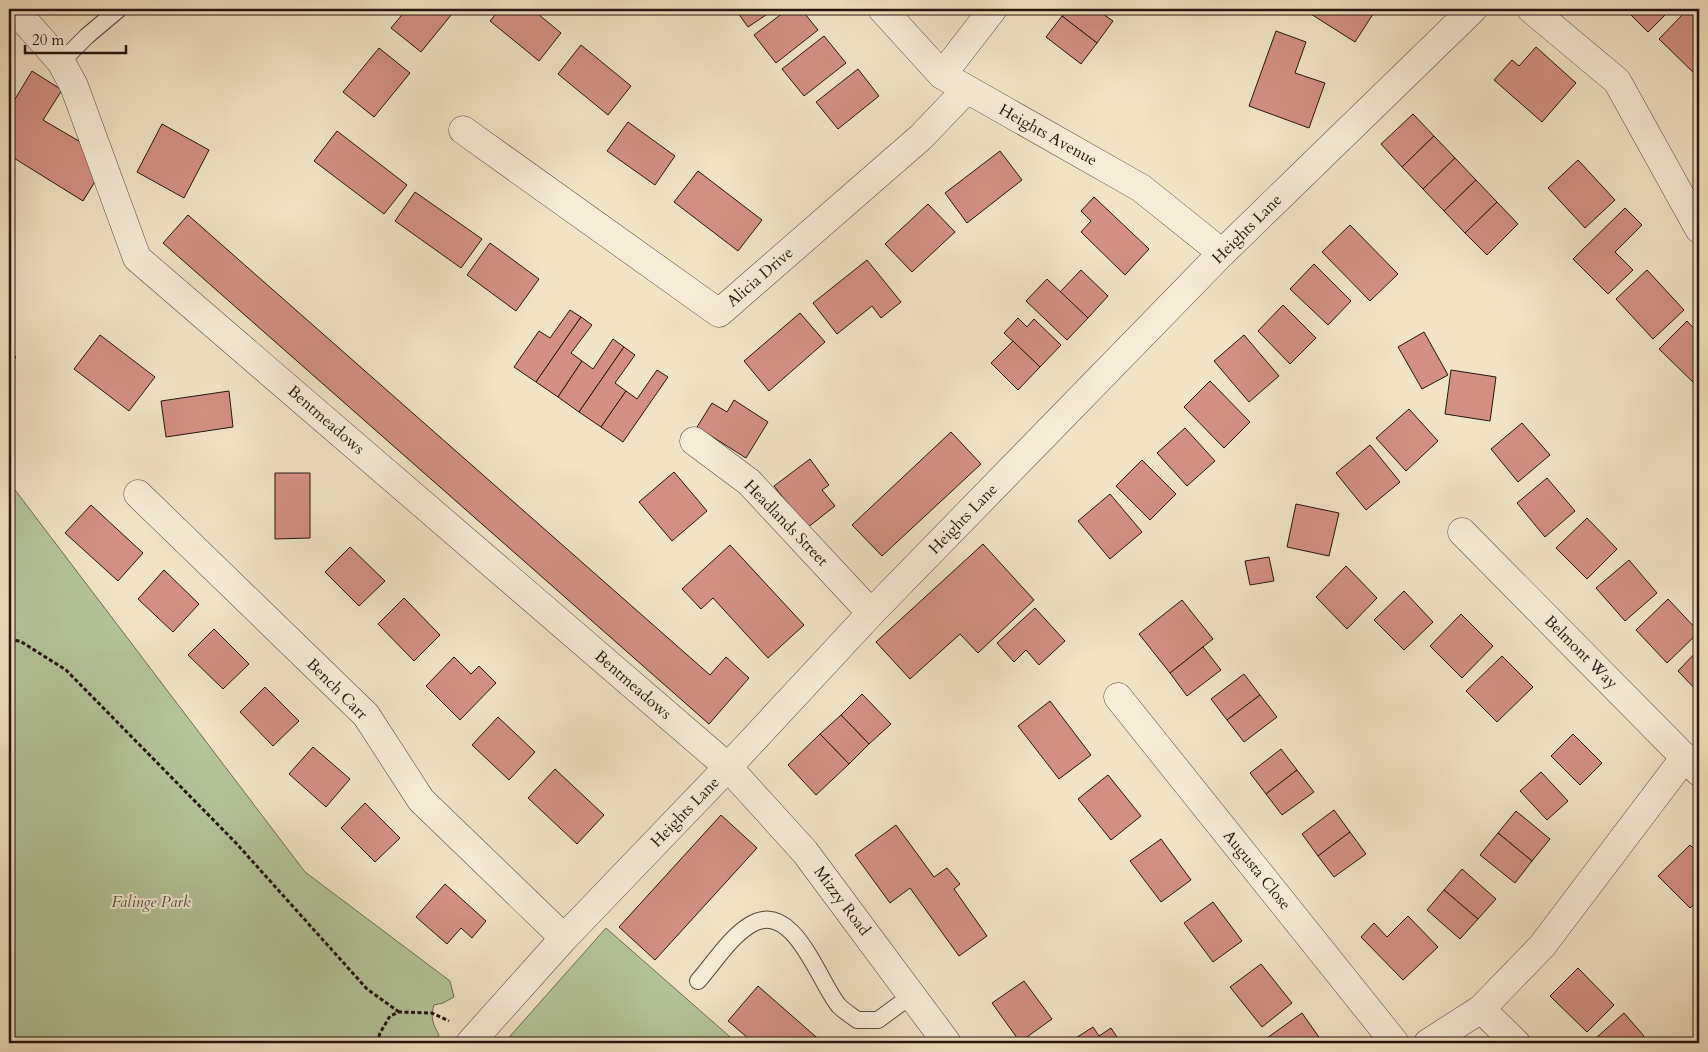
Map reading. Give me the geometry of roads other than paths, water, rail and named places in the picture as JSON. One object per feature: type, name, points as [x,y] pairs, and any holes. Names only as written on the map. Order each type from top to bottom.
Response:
[{"type":"street","name":"Bentmeadows","points":[[14,9],[62,62],[74,86],[137,258],[728,767]]},
{"type":"street","name":"Heights Avenue","points":[[882,9],[942,75],[1141,188],[1222,253]]},
{"type":"street","points":[[942,75],[993,9]]},
{"type":"street","name":"Heights Lane","points":[[470,1043],[564,938],[728,767],[871,613],[1222,253],[1473,9]]},
{"type":"street","points":[[1531,9],[1617,81],[1699,229]]},
{"type":"street","name":"Alicia Drive","points":[[463,130],[719,313],[921,137],[966,90]]},
{"type":"street","name":"Headlands Street","points":[[694,441],[749,482],[871,613]]},
{"type":"street","name":"Bench Carr","points":[[138,494],[366,715],[421,800],[564,938]]},
{"type":"street","name":"Belmont Way","points":[[1462,532],[1692,764]]},
{"type":"street","name":"Augusta Close","points":[[1118,697],[1394,1043]]},
{"type":"street","points":[[1428,1043],[1481,1009],[1542,946],[1692,764]]},
{"type":"street","name":"Mizzy Road","points":[[728,767],[805,852],[947,1043]]},
{"type":"street","points":[[1481,1009],[1516,1043]]},
{"type":"lane","points":[[62,62],[87,36],[119,9]]},
{"type":"lane","points":[[698,981],[739,934],[752,924],[765,921],[780,923],[792,931],[839,1006],[857,1020],[878,1020],[912,995]]},
{"type":"park label","name":"Falinge Park","points":[[151,902]]}]
